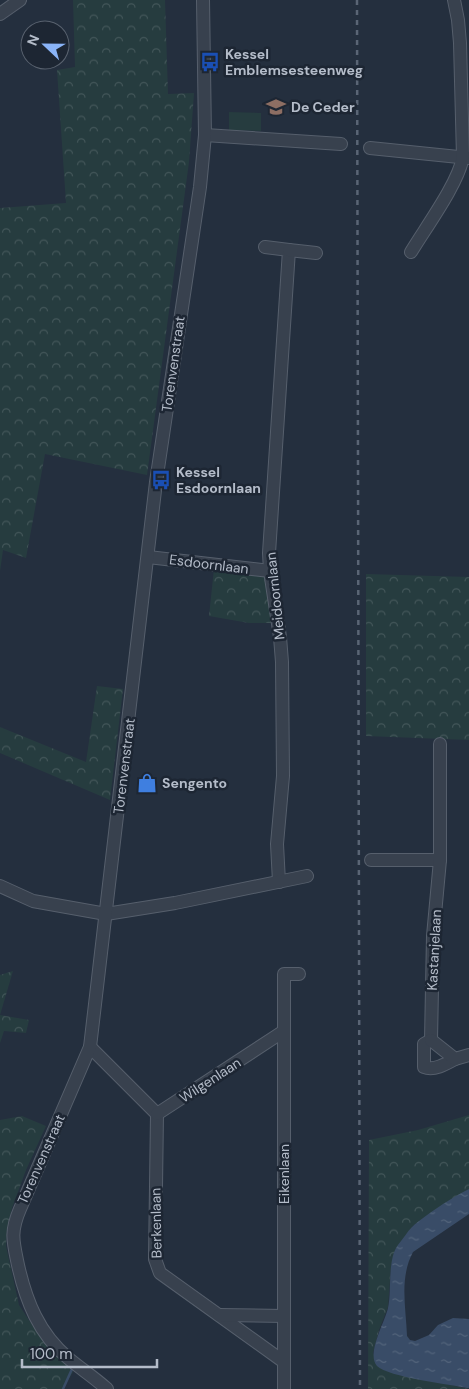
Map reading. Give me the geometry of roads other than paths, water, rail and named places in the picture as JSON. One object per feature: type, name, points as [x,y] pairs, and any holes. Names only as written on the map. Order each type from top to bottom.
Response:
[{"type":"street","points":[[0,14],[20,0]]},
{"type":"street","name":"Torenvenstraat","points":[[108,1389],[77,1366],[53,1343],[43,1330],[33,1313],[20,1271],[12,1231],[90,1047],[156,482],[200,188],[206,135],[203,0]]},
{"type":"street","points":[[411,252],[466,157],[460,43],[454,0]]},
{"type":"street","points":[[206,135],[341,144]]},
{"type":"street","points":[[370,148],[466,157]]},
{"type":"street","points":[[265,247],[316,253]]},
{"type":"street","name":"Meidoornlaan","points":[[278,882],[277,844],[283,776],[282,662],[270,571],[270,529],[289,250]]},
{"type":"street","name":"Esdoornlaan","points":[[148,557],[270,571]]},
{"type":"street","name":"Kastanjelaan","points":[[440,744],[440,860],[432,936],[431,1040],[424,1044],[424,1067],[428,1069],[455,1059]]},
{"type":"street","points":[[371,860],[440,860]]},
{"type":"street","points":[[0,886],[33,901],[106,914],[175,904],[307,876]]},
{"type":"street","name":"Eikenlaan","points":[[284,1389],[284,974],[299,974]]},
{"type":"street","name":"Wilgenlaan","points":[[157,1114],[284,1031]]},
{"type":"street","points":[[431,1040],[455,1059],[469,1055]]},
{"type":"street","points":[[262,1046],[284,1057]]},
{"type":"street","points":[[90,1047],[157,1114]]},
{"type":"street","name":"Berkenlaan","points":[[157,1114],[155,1259],[160,1273],[284,1362]]},
{"type":"street","points":[[219,1315],[284,1316]]},
{"type":"water","points":[[469,1189],[469,1214],[413,1252],[406,1272],[404,1293],[407,1336],[410,1340],[415,1341],[429,1335],[438,1325],[453,1318],[469,1319],[469,1388],[420,1380],[383,1370],[374,1361],[374,1354],[377,1338],[388,1308],[392,1258],[395,1251],[408,1231],[417,1222]]},
{"type":"waterway","points":[[63,1389],[72,1369]]},
{"type":"railway","points":[[357,0],[360,1389]]},
{"type":"place","name":"Kessel Emblemsesteenweg","points":[[210,62]]},
{"type":"place","name":"De Ceder","points":[[276,107]]},
{"type":"place","name":"Kessel Esdoornlaan","points":[[161,480]]},
{"type":"place","name":"Sengento","points":[[147,783]]}]
